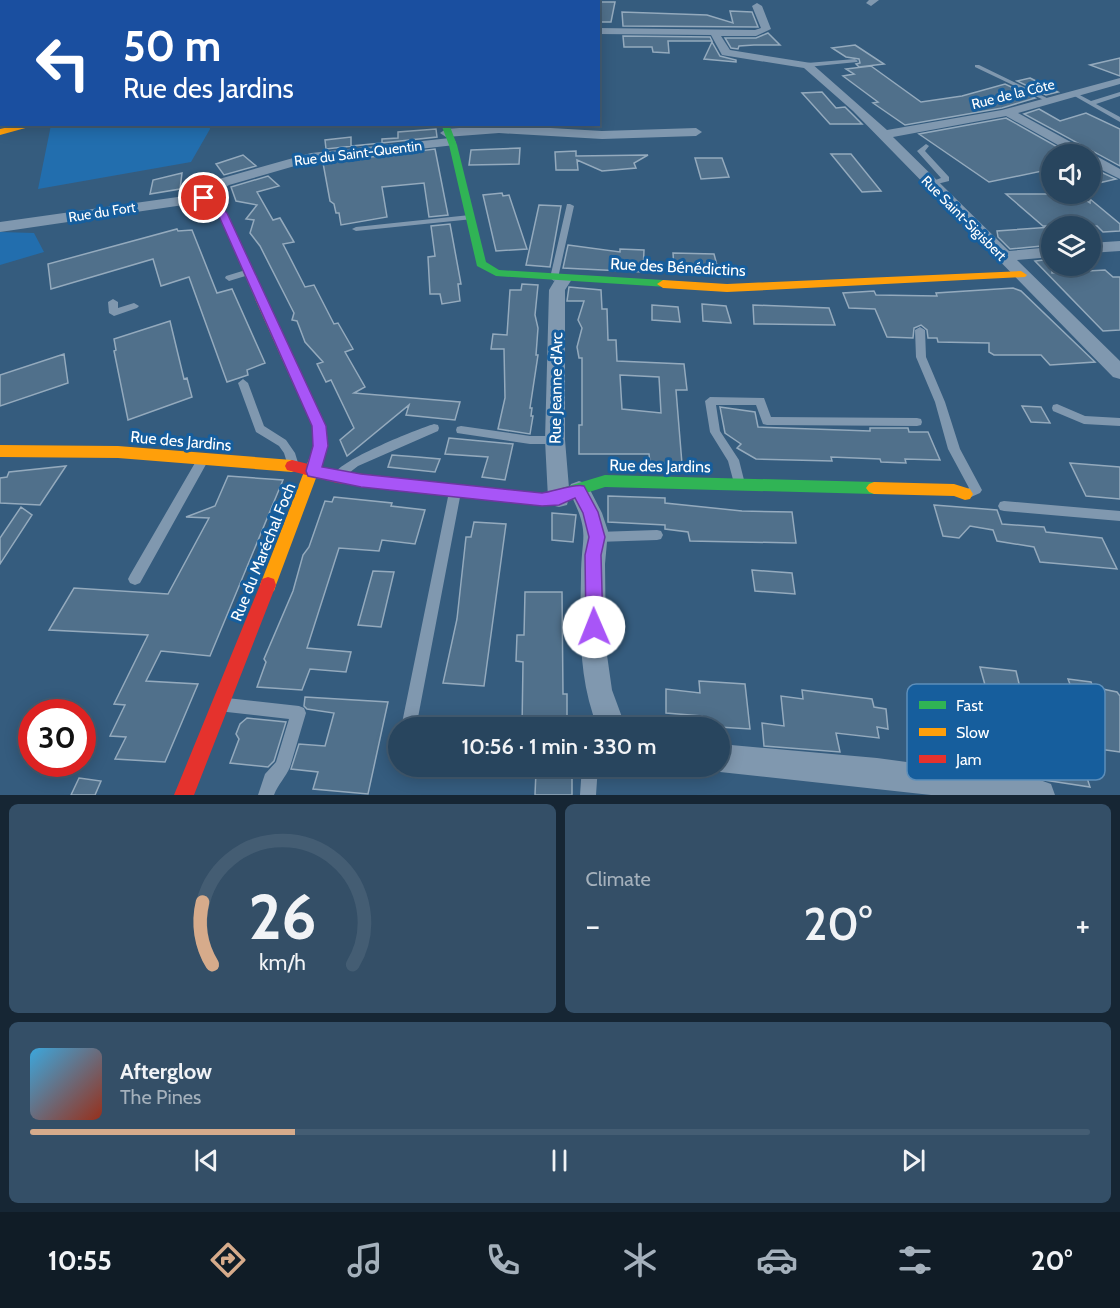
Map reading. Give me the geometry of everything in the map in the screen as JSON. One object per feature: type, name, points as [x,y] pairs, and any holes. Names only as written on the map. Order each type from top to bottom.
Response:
[{"type":"street","points":[[600,31],[756,33],[766,29],[757,6]]},
{"type":"street","points":[[715,33],[726,52],[807,65]]},
{"type":"street","name":"Rue Saint-Sigisbert","points":[[807,65],[857,108],[929,184],[1120,372]]},
{"type":"street","name":"Rue de la Côte","points":[[888,141],[911,130],[1008,112],[1119,81]]},
{"type":"street","points":[[1008,112],[1065,144]]},
{"type":"street","points":[[0,132],[27,126]]},
{"type":"street","name":"Rue du Saint-Quentin","points":[[204,198],[212,188],[224,182],[291,160],[447,133],[499,129],[612,135],[696,132]]},
{"type":"street","name":"Rue des Bénédictins","points":[[447,133],[481,264],[487,270],[559,278],[728,288],[1021,275]]},
{"type":"street","points":[[1101,164],[1120,175]]},
{"type":"street","name":"Rue du Fort","points":[[0,227],[204,198]]},
{"type":"street","name":"Rue du Maréchal Foch","points":[[184,795],[314,471],[321,446],[319,426],[222,213],[204,198]]},
{"type":"street","points":[[1101,247],[1120,246]]},
{"type":"street","points":[[1002,256],[1041,253]]},
{"type":"street","name":"Rue Jeanne d'Arc","points":[[559,278],[555,440],[569,494]]},
{"type":"street","name":"Rue des Jardins","points":[[0,451],[117,452],[293,466],[337,477],[542,500],[569,494],[593,483],[604,481],[954,490],[965,494]]},
{"type":"street","points":[[569,494],[591,512],[597,537],[593,555],[595,650],[601,707],[606,717]]},
{"type":"street","points":[[730,759],[907,777]]},
{"type":"street","points":[[927,780],[1034,795]]},
{"type":"lane","points":[[807,65],[855,61]]},
{"type":"lane","points":[[977,66],[1050,101]]},
{"type":"lane","points":[[1074,94],[1120,120]]},
{"type":"lane","points":[[1092,104],[1120,94]]},
{"type":"lane","points":[[926,146],[921,151],[946,179],[929,184]]},
{"type":"lane","points":[[559,278],[570,206]]},
{"type":"lane","points":[[356,229],[470,217]]},
{"type":"lane","points":[[229,278],[249,272]]},
{"type":"lane","points":[[113,302],[114,313],[134,306]]},
{"type":"lane","points":[[920,330],[921,357],[940,402],[954,449],[976,490],[965,494]]},
{"type":"lane","points":[[243,383],[260,429],[273,435],[290,450],[293,466]]},
{"type":"lane","points":[[739,484],[733,460],[715,432],[710,401],[760,401],[767,421],[917,422]]},
{"type":"lane","points":[[1057,408],[1084,420],[1120,422]]},
{"type":"lane","points":[[337,477],[354,463],[434,428]]},
{"type":"lane","points":[[461,430],[530,440],[555,440]]},
{"type":"lane","points":[[135,579],[203,459]]},
{"type":"lane","points":[[410,717],[455,492]]},
{"type":"lane","points":[[1004,506],[1120,516]]},
{"type":"lane","points":[[597,537],[657,535]]},
{"type":"lane","points":[[220,704],[299,713],[282,767],[271,780],[266,795]]},
{"type":"lane","points":[[588,795],[589,777]]},
{"type":"shaded area","points":[[51,126],[209,126],[210,129],[191,162],[38,189]]},
{"type":"shaded area","points":[[0,232],[34,233],[44,252],[0,265]]},
{"type":"building","points":[[600,2],[615,2],[611,22],[600,22]]},
{"type":"building","points":[[730,11],[752,12],[758,27],[623,26],[622,12],[707,15],[733,23]]},
{"type":"building","points":[[768,33],[780,45],[739,46],[738,49],[731,48],[725,38],[756,38]]},
{"type":"building","points":[[623,36],[710,37],[712,41],[668,41],[669,53],[653,52],[652,47],[624,47]]},
{"type":"building","points":[[712,42],[720,56],[736,60],[736,62],[704,59]]},
{"type":"building","points":[[855,45],[884,64],[859,67],[856,64],[860,63],[859,59],[846,57],[832,48]]},
{"type":"building","points":[[1120,58],[1120,76],[1090,65]]},
{"type":"building","points":[[871,66],[921,102],[962,96],[1005,84],[1035,98],[1002,108],[905,125],[873,103],[878,102],[843,76],[854,74],[846,69]]},
{"type":"building","points":[[1030,78],[1058,92],[1046,95],[1017,81]]},
{"type":"building","points":[[822,92],[836,108],[845,107],[862,124],[830,124],[802,93]]},
{"type":"building","points":[[1039,109],[1060,121],[1086,113],[1120,129],[1120,166],[1101,156],[1101,144],[1079,144],[1024,114]]},
{"type":"building","points":[[1006,118],[1052,144],[1041,144],[1041,171],[989,182],[919,134]]},
{"type":"building","points":[[436,129],[437,137],[382,143],[382,139],[398,138],[398,132]]},
{"type":"building","points":[[351,137],[351,146],[377,143],[326,149],[325,140]]},
{"type":"building","points":[[520,148],[519,164],[469,165],[471,150]]},
{"type":"building","points":[[435,149],[448,215],[429,217],[424,183],[382,187],[387,217],[341,225],[339,213],[336,213],[334,204],[330,201],[323,163]]},
{"type":"building","points":[[576,151],[576,156],[648,155],[634,163],[636,168],[602,171],[577,160],[578,170],[556,170],[555,152]]},
{"type":"building","points":[[831,154],[851,154],[881,191],[862,192]]},
{"type":"building","points":[[243,155],[256,166],[224,175],[216,164]]},
{"type":"building","points":[[695,158],[722,158],[729,177],[701,179]]},
{"type":"building","points":[[1101,172],[1116,179],[1101,182]]},
{"type":"building","points":[[182,173],[180,189],[150,194],[153,180]]},
{"type":"building","points":[[268,176],[279,186],[257,192],[273,220],[280,218],[294,242],[283,244],[305,287],[314,285],[334,324],[338,323],[353,349],[345,352],[365,387],[354,393],[460,402],[455,420],[406,415],[409,405],[347,456],[340,440],[354,428],[331,380],[326,382],[317,364],[323,362],[305,342],[297,321],[292,320],[294,313],[260,246],[250,233],[254,220],[246,219],[257,205],[236,201],[231,187]]},
{"type":"building","points":[[502,193],[503,196],[509,195],[527,249],[496,251],[483,195]]},
{"type":"building","points":[[1006,194],[1041,194],[1041,204],[1096,204],[1120,224],[1120,231],[1103,232],[1101,216],[1041,216],[1041,224]]},
{"type":"building","points":[[539,205],[561,206],[550,267],[526,265]]},
{"type":"building","points":[[450,224],[461,284],[458,284],[460,301],[442,304],[440,294],[430,294],[428,257],[435,256],[431,226]]},
{"type":"building","points":[[1041,228],[1041,246],[1010,249],[998,237],[997,231]]},
{"type":"building","points":[[177,229],[178,231],[192,230],[217,293],[232,289],[265,363],[247,370],[248,375],[227,382],[189,277],[161,286],[153,259],[51,289],[48,264]]},
{"type":"building","points":[[568,245],[620,252],[620,249],[644,250],[643,272],[563,268]]},
{"type":"building","points":[[673,253],[714,254],[718,269],[674,267]]},
{"type":"building","points":[[1101,270],[1105,270],[1113,277],[1120,277],[1120,330],[1103,331],[1050,276],[1101,276]]},
{"type":"building","points":[[522,284],[538,285],[535,315],[538,328],[536,355],[538,355],[530,408],[532,408],[531,416],[533,416],[530,434],[498,429],[505,398],[504,349],[491,349],[493,334],[507,335],[510,290],[521,290]]},
{"type":"building","points":[[569,287],[601,290],[602,309],[607,309],[608,340],[616,340],[617,361],[684,364],[687,390],[676,390],[682,464],[650,463],[649,454],[579,454],[579,425],[582,425],[582,358],[579,358],[577,347],[582,328],[578,320],[584,301],[567,301]],"holes":[[[620,375],[659,377],[661,413],[622,409]]]},
{"type":"building","points":[[1013,288],[1021,291],[1095,362],[1050,365],[1041,355],[994,355],[989,352],[989,343],[938,342],[937,338],[928,338],[927,330],[921,325],[914,328],[913,338],[887,337],[875,309],[849,308],[843,293],[874,291],[876,295],[937,296],[936,293]]},
{"type":"building","points":[[702,304],[726,306],[731,323],[703,321]]},
{"type":"building","points":[[652,305],[678,307],[680,322],[652,320]]},
{"type":"building","points":[[753,305],[829,308],[835,325],[754,324]]},
{"type":"building","points":[[170,321],[184,379],[187,378],[192,397],[128,420],[114,351],[116,350],[114,339]]},
{"type":"building","points":[[64,354],[68,383],[0,406],[0,375]]},
{"type":"building","points":[[1022,406],[1041,407],[1050,423],[1031,422]]},
{"type":"building","points":[[720,407],[755,412],[758,427],[870,431],[870,428],[908,428],[909,432],[928,432],[940,460],[905,459],[906,463],[881,462],[880,459],[831,457],[832,461],[756,459],[737,448],[741,444],[725,433]]},
{"type":"building","points":[[449,438],[513,444],[505,480],[482,477],[488,457],[445,454]]},
{"type":"building","points":[[392,455],[440,459],[435,472],[388,467]]},
{"type":"building","points":[[1070,463],[1120,467],[1120,499],[1086,496]]},
{"type":"building","points":[[66,466],[40,505],[0,503],[0,478],[7,477],[9,472]]},
{"type":"building","points":[[228,476],[283,480],[210,656],[161,651],[146,681],[198,684],[165,762],[115,759],[126,737],[110,736],[125,705],[114,704],[148,635],[49,630],[74,588],[168,594],[209,518],[186,517],[215,506]]},
{"type":"building","points":[[608,496],[665,498],[665,503],[742,511],[792,512],[796,543],[690,541],[688,532],[665,529],[665,525],[608,522]]},
{"type":"building","points":[[334,497],[392,503],[391,506],[425,510],[415,544],[382,540],[379,551],[339,548],[307,648],[351,652],[346,672],[310,669],[302,690],[257,687],[266,662],[264,659],[293,591],[303,555],[309,547],[325,501],[332,502]]},
{"type":"building","points":[[934,505],[997,510],[1002,524],[1044,527],[1046,532],[1102,538],[1117,569],[1040,562],[1034,547],[997,541],[993,530],[970,526],[959,538],[943,536]]},
{"type":"building","points":[[21,507],[32,515],[0,564],[0,538]]},
{"type":"building","points":[[552,513],[576,515],[573,542],[552,540]]},
{"type":"building","points":[[474,522],[506,524],[484,686],[443,683],[457,619],[466,537],[471,537]]},
{"type":"building","points":[[752,570],[792,573],[795,594],[755,591]]},
{"type":"building","points":[[373,571],[394,572],[381,627],[358,625]]},
{"type":"building","points":[[525,592],[562,592],[563,694],[567,694],[567,717],[522,717],[523,662],[516,661],[517,635],[524,635]]},
{"type":"building","points":[[980,667],[1016,671],[1019,684],[985,684]]},
{"type":"building","points":[[1068,679],[1092,684],[1070,684]]},
{"type":"building","points":[[699,681],[745,684],[750,729],[730,728],[730,717],[666,713],[666,689],[700,693]]},
{"type":"building","points":[[802,690],[872,699],[874,707],[886,709],[888,729],[877,727],[879,738],[836,733],[840,752],[764,746],[762,723],[784,726],[781,696],[803,699]]},
{"type":"building","points":[[1105,690],[1117,692],[1120,696],[1120,752],[1105,750]]},
{"type":"building","points":[[305,697],[388,702],[368,794],[313,789],[318,772],[291,769],[299,744],[325,746],[334,713],[307,709],[304,706]]},
{"type":"building","points":[[247,718],[286,722],[274,761],[268,767],[230,763],[239,739],[236,734],[240,724]]},
{"type":"building","points":[[536,777],[572,777],[572,795],[535,795]]},
{"type":"building","points":[[79,778],[101,781],[95,795],[71,795]]},
{"type":"building","points":[[1044,780],[1088,780],[1090,787]]},
{"type":"traffic: fast","points":[[446,126],[453,145],[481,264],[496,273],[663,284]]},
{"type":"traffic: fast","points":[[204,198],[222,213],[261,299]]},
{"type":"traffic: fast","points":[[567,493],[605,481],[874,488]]},
{"type":"traffic: slow","points":[[0,132],[27,126]]},
{"type":"traffic: slow","points":[[663,284],[727,288],[1021,275]]},
{"type":"traffic: slow","points":[[261,299],[319,426],[321,446],[268,585]]},
{"type":"traffic: slow","points":[[0,451],[118,452],[292,466]]},
{"type":"traffic: slow","points":[[874,488],[954,490],[965,494]]},
{"type":"traffic: jam","points":[[292,466],[337,477],[542,500],[567,493]]},
{"type":"traffic: jam","points":[[184,795],[268,585]]},
{"type":"route","points":[[204,198],[222,213],[319,426],[321,446],[314,471],[337,477],[542,500],[559,498],[579,490],[591,512],[597,537],[593,555],[594,627]]}]
